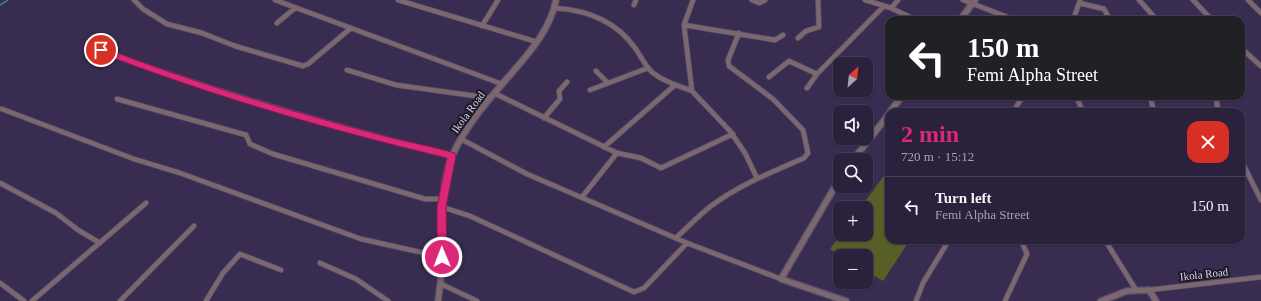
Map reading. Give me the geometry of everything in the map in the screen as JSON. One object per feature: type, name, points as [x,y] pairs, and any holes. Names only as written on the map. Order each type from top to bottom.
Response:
[{"type":"street","points":[[134,0],[143,9],[171,26],[202,34],[235,46],[302,66],[308,64],[351,28]]},
{"type":"street","points":[[275,0],[502,84]]},
{"type":"street","points":[[398,0],[482,26],[518,35],[537,42]]},
{"type":"street","points":[[482,26],[498,0]]},
{"type":"street","name":"Ikola Road","points":[[438,301],[441,284],[442,199],[452,156],[461,139],[490,98],[537,42],[550,22],[556,0]]},
{"type":"street","points":[[634,5],[636,0]]},
{"type":"street","points":[[692,91],[684,25],[693,0]]},
{"type":"street","points":[[752,0],[759,3],[765,0]]},
{"type":"street","points":[[798,38],[806,31],[819,27],[818,0]]},
{"type":"street","points":[[865,0],[890,8],[907,16]]},
{"type":"street","points":[[890,8],[898,0]]},
{"type":"street","points":[[963,0],[972,5],[1004,16]]},
{"type":"street","points":[[963,16],[975,0]]},
{"type":"street","points":[[1140,0],[1154,16]]},
{"type":"street","points":[[1193,0],[1208,16]]},
{"type":"street","points":[[1248,0],[1261,13]]},
{"type":"street","points":[[1074,16],[1079,1],[1104,9],[1108,16]]},
{"type":"street","points":[[807,88],[818,74],[884,6]]},
{"type":"street","points":[[277,23],[295,8]]},
{"type":"street","points":[[555,8],[575,9],[592,14],[614,27],[628,39],[648,68],[675,85],[692,91],[714,111],[733,134],[750,161],[757,178]]},
{"type":"street","points":[[684,25],[740,33],[775,40],[783,35]]},
{"type":"street","points":[[677,237],[710,207],[757,178],[804,158],[808,153],[803,130],[772,98],[729,66],[728,60],[740,33]]},
{"type":"street","points":[[89,46],[164,75],[285,112],[374,137],[452,156]]},
{"type":"street","points":[[1245,52],[1261,66]]},
{"type":"street","points":[[769,77],[789,61],[818,74]]},
{"type":"street","points":[[590,90],[648,68]]},
{"type":"street","points":[[347,70],[396,85],[490,98]]},
{"type":"street","points":[[596,71],[608,83]]},
{"type":"street","points":[[544,118],[560,99],[560,90],[567,82]]},
{"type":"street","points":[[604,147],[675,85]]},
{"type":"street","points":[[494,93],[617,153],[641,158],[664,168],[733,134]]},
{"type":"street","points":[[117,99],[246,135],[250,144],[273,154],[424,199],[442,199]]},
{"type":"street","points":[[2,109],[134,159],[180,173],[361,239],[442,257]]},
{"type":"street","points":[[859,153],[885,119]]},
{"type":"street","points":[[461,139],[527,174],[677,237],[687,243],[782,279],[846,301]]},
{"type":"street","points":[[582,197],[617,153]]},
{"type":"street","points":[[1245,170],[1261,200]]},
{"type":"street","points":[[0,183],[56,213],[78,230],[100,243]]},
{"type":"street","points":[[782,279],[833,190]]},
{"type":"street","points":[[32,301],[146,202]]},
{"type":"street","points":[[442,207],[470,216],[634,292],[644,288],[687,243]]},
{"type":"street","points":[[120,301],[194,226]]},
{"type":"street","points":[[916,301],[923,283],[946,244]]},
{"type":"street","points":[[1005,301],[1027,254],[1023,244]]},
{"type":"street","points":[[1107,244],[1136,290]]},
{"type":"street","points":[[206,301],[223,272],[240,254],[281,270]]},
{"type":"street","points":[[320,263],[356,279],[388,301]]},
{"type":"street","name":"Ikola Road","points":[[1149,290],[1261,277]]},
{"type":"street","points":[[0,283],[24,301]]},
{"type":"street","points":[[441,284],[477,301]]},
{"type":"street","points":[[1101,301],[1120,293],[1136,290],[1149,290],[1156,301]]},
{"type":"green space","points":[[885,174],[885,244],[907,244],[883,281],[873,275],[873,249],[833,249],[833,251],[830,249],[836,241],[873,241],[873,201],[865,201],[871,193],[873,193],[873,191]]},
{"type":"waterway","points":[[0,5],[8,0]]},
{"type":"route","points":[[101,50],[164,75],[250,100],[285,112],[374,137],[452,156],[442,199],[442,257]]}]
